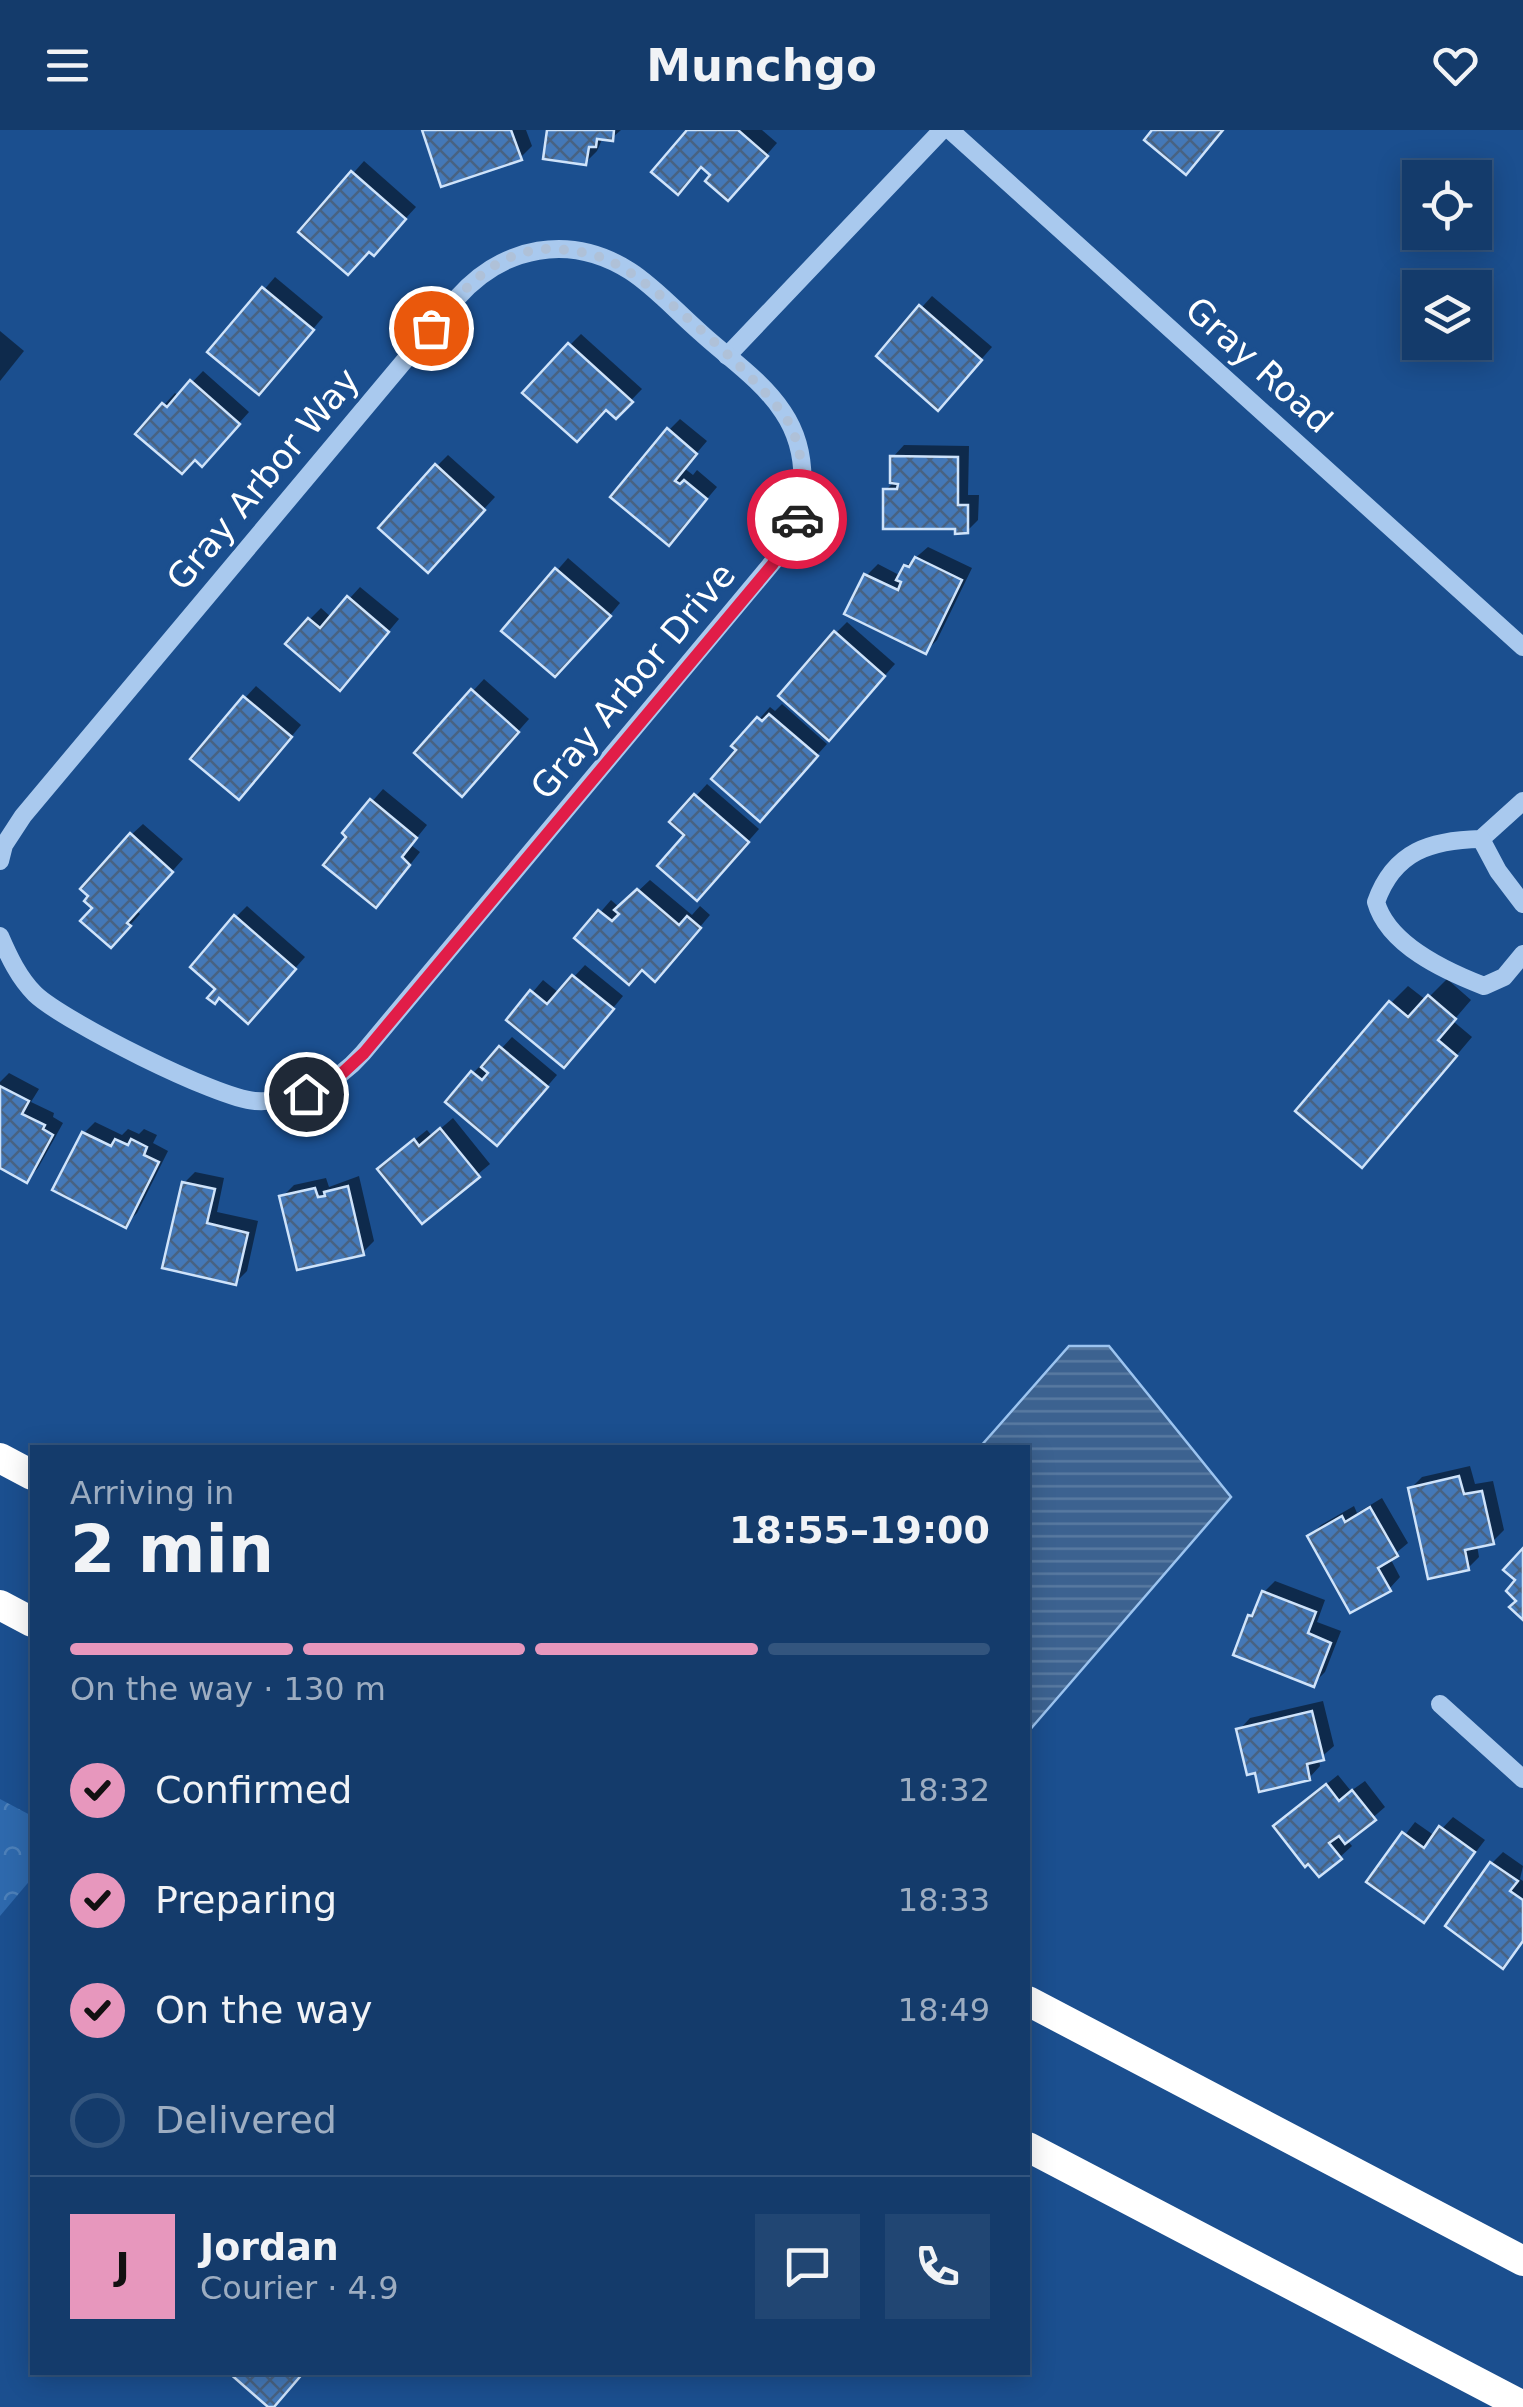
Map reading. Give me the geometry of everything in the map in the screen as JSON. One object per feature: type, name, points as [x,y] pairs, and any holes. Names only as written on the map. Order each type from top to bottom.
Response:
[{"type":"highway","points":[[0,1458],[30,1474]]},
{"type":"highway","points":[[0,1605],[30,1621]]},
{"type":"highway","points":[[1030,2002],[1523,2261]]},
{"type":"highway","points":[[1030,2149],[1523,2406]]},
{"type":"street","points":[[726,356],[942,130]]},
{"type":"street","name":"Gray Road","points":[[950,130],[1523,647]]},
{"type":"street","name":"Gray Arbor Way","points":[[0,862],[4,845],[23,816],[457,298],[496,263],[548,249],[600,256],[632,272],[726,356]]},
{"type":"street","name":"Gray Arbor Drive","points":[[0,936],[14,966],[35,994],[63,1015],[218,1093],[253,1101],[306,1094],[337,1078],[364,1053],[772,565],[792,535],[803,481],[792,429],[771,397],[726,356]]},
{"type":"street","points":[[1523,801],[1481,839],[1448,840],[1418,849],[1384,881],[1376,902],[1388,929],[1460,977],[1484,986],[1504,978],[1523,954]]},
{"type":"street","points":[[1481,839],[1498,871],[1523,904]]},
{"type":"street","points":[[1440,1704],[1523,1779]]},
{"type":"green space","points":[[0,1799],[30,1815],[30,1880],[0,1916]]},
{"type":"shaded area","points":[[1069,1346],[1109,1346],[1231,1497],[1030,1730],[1030,1445],[982,1445]]},
{"type":"building","points":[[422,130],[511,130],[522,160],[441,187]]},
{"type":"building","points":[[547,130],[614,130],[613,141],[597,139],[596,147],[589,147],[586,165],[543,159]]},
{"type":"building","points":[[687,130],[738,130],[768,156],[728,201],[705,181],[710,175],[701,167],[678,195],[651,172]]},
{"type":"building","points":[[1152,130],[1223,130],[1186,175],[1144,140]]},
{"type":"building","points":[[351,171],[406,219],[374,256],[369,252],[348,275],[298,232]]},
{"type":"building","points":[[262,287],[314,330],[259,395],[207,352]]},
{"type":"building","points":[[919,305],[982,360],[938,411],[876,356]]},
{"type":"building","points":[[568,343],[633,402],[616,419],[606,410],[577,442],[522,393]]},
{"type":"building","points":[[190,380],[240,424],[202,467],[195,460],[182,474],[135,434],[162,403],[167,407]]},
{"type":"building","points":[[667,428],[697,454],[675,481],[680,484],[684,480],[707,499],[669,546],[610,497]]},
{"type":"building","points":[[890,456],[958,457],[958,505],[968,505],[968,533],[955,534],[955,529],[883,529],[883,489],[897,489],[898,484],[890,483]]},
{"type":"building","points":[[435,464],[485,510],[428,573],[378,528]]},
{"type":"building","points":[[915,557],[962,580],[926,654],[844,614],[864,574],[898,590],[901,582],[896,580],[904,565],[909,567]]},
{"type":"building","points":[[555,568],[611,616],[555,677],[501,631]]},
{"type":"building","points":[[347,596],[389,632],[340,691],[285,644],[308,618],[320,628]]},
{"type":"building","points":[[834,631],[885,676],[829,741],[778,696]]},
{"type":"building","points":[[471,689],[519,732],[462,797],[414,753]]},
{"type":"building","points":[[243,696],[292,737],[239,800],[190,759]]},
{"type":"building","points":[[769,714],[818,756],[760,822],[711,779],[736,750],[731,746],[757,717],[762,721]]},
{"type":"building","points":[[694,794],[749,842],[697,901],[657,866],[684,835],[669,822]]},
{"type":"building","points":[[370,799],[417,838],[402,857],[410,865],[376,908],[323,865],[346,837],[342,833]]},
{"type":"building","points":[[130,833],[173,872],[127,923],[131,926],[111,948],[80,921],[92,908],[84,901],[88,896],[80,889]]},
{"type":"building","points":[[637,889],[679,925],[687,916],[701,928],[655,982],[642,970],[629,985],[574,938],[598,910],[612,921],[619,914],[614,910]]},
{"type":"building","points":[[234,915],[296,969],[248,1024],[219,998],[215,1004],[207,998],[215,989],[190,967]]},
{"type":"building","points":[[572,975],[614,1009],[564,1068],[506,1020],[530,990],[547,1004]]},
{"type":"building","points":[[1428,995],[1456,1019],[1438,1040],[1457,1056],[1362,1168],[1295,1111],[1389,1001],[1408,1017]]},
{"type":"building","points":[[499,1046],[548,1087],[497,1146],[445,1102],[471,1071],[482,1080],[488,1073],[481,1067]]},
{"type":"building","points":[[0,1086],[29,1101],[22,1114],[45,1125],[43,1129],[53,1135],[27,1183],[0,1168]]},
{"type":"building","points":[[440,1128],[480,1177],[422,1224],[377,1169],[414,1139],[419,1146]]},
{"type":"building","points":[[82,1132],[111,1146],[115,1139],[128,1145],[131,1139],[147,1147],[144,1155],[159,1162],[126,1228],[52,1190]]},
{"type":"building","points":[[182,1182],[215,1189],[207,1223],[248,1233],[236,1285],[162,1268]]},
{"type":"building","points":[[348,1186],[364,1255],[297,1270],[279,1196],[315,1188],[318,1197],[325,1196],[324,1192]]},
{"type":"building","points":[[1459,1476],[1464,1494],[1482,1491],[1494,1544],[1465,1550],[1469,1570],[1428,1579],[1408,1488]]},
{"type":"building","points":[[1370,1507],[1398,1556],[1378,1568],[1391,1591],[1350,1613],[1307,1536],[1342,1516],[1345,1522]]},
{"type":"building","points":[[1523,1548],[1523,1620],[1509,1607],[1516,1601],[1506,1591],[1515,1580],[1503,1570]]},
{"type":"building","points":[[1262,1591],[1316,1612],[1308,1633],[1331,1643],[1314,1687],[1233,1655]]},
{"type":"building","points":[[1312,1711],[1324,1760],[1307,1764],[1310,1780],[1259,1792],[1255,1773],[1247,1775],[1236,1729]]},
{"type":"building","points":[[1326,1784],[1339,1801],[1352,1790],[1376,1820],[1345,1844],[1339,1836],[1329,1843],[1342,1859],[1319,1877],[1308,1864],[1305,1867],[1273,1826]]},
{"type":"building","points":[[1439,1826],[1475,1852],[1424,1923],[1366,1882],[1402,1832],[1424,1848]]},
{"type":"building","points":[[1490,1862],[1518,1881],[1510,1891],[1523,1900],[1523,1941],[1503,1969],[1445,1926]]},
{"type":"building","points":[[231,2375],[301,2375],[274,2407],[268,2407]]},
{"type":"way so far","points":[[431,328],[468,285],[496,263],[513,257],[548,249],[600,256],[617,264],[646,283],[759,385],[784,413],[801,462],[802,500],[797,519]]},
{"type":"route","points":[[306,1094],[337,1078],[364,1053],[772,565],[792,535],[797,519]]}]
